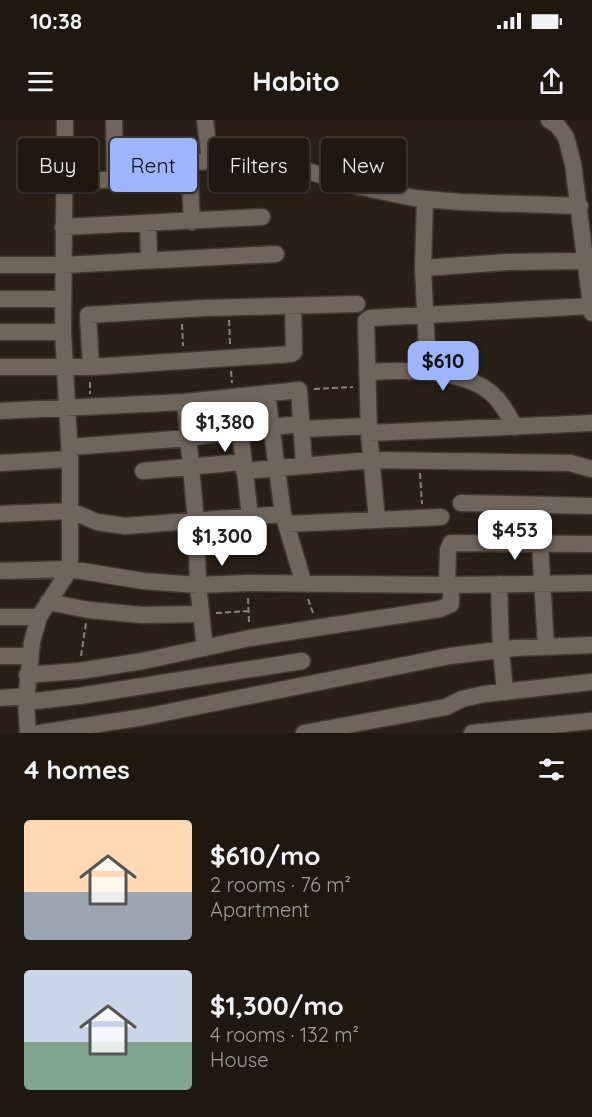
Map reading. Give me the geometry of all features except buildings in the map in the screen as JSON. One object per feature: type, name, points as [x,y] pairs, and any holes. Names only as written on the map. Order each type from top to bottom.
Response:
[{"type":"street","points":[[64,138],[65,120]]},
{"type":"street","points":[[114,120],[115,138]]},
{"type":"street","points":[[205,120],[209,153]]},
{"type":"street","points":[[377,520],[369,429],[366,321],[370,318],[592,309],[587,228],[580,206],[573,164],[566,138],[557,125],[549,120]]},
{"type":"street","points":[[309,172],[356,186],[425,200],[580,206]]},
{"type":"street","points":[[28,733],[27,675],[39,617],[70,569],[70,453],[64,367],[63,192]]},
{"type":"street","points":[[190,192],[192,222]]},
{"type":"street","points":[[425,200],[423,268],[428,372]]},
{"type":"street","points":[[63,227],[262,217]]},
{"type":"street","points":[[148,222],[149,260]]},
{"type":"street","points":[[0,266],[276,254]]},
{"type":"street","points":[[423,268],[507,262],[588,270]]},
{"type":"street","points":[[0,299],[63,299]]},
{"type":"street","points":[[0,332],[64,324],[88,315],[181,309],[357,304]]},
{"type":"street","points":[[0,367],[91,367],[291,354],[294,352],[293,306]]},
{"type":"street","points":[[88,315],[91,367]]},
{"type":"street","points":[[368,379],[428,372],[465,380],[490,391],[503,405],[515,427]]},
{"type":"street","points":[[0,411],[185,402],[299,390],[304,465]]},
{"type":"street","points":[[267,394],[285,519],[304,584]]},
{"type":"street","points":[[185,402],[196,521],[200,615],[205,648]]},
{"type":"street","points":[[0,463],[272,426],[369,429],[515,427],[592,423]]},
{"type":"street","points":[[240,430],[250,516]]},
{"type":"street","points":[[143,471],[192,466],[278,468],[372,460],[570,464],[592,469]]},
{"type":"street","points":[[461,503],[592,506]]},
{"type":"street","points":[[0,514],[71,511],[112,526],[250,516],[285,519],[377,520],[441,517]]},
{"type":"street","points":[[27,675],[79,671],[143,661],[317,627],[446,608],[451,604],[448,550],[451,543],[592,544]]},
{"type":"street","points":[[540,544],[546,647]]},
{"type":"street","points":[[0,571],[70,569],[115,578],[198,585],[592,583]]},
{"type":"street","points":[[499,584],[505,692]]},
{"type":"street","points":[[48,602],[88,610],[142,615],[200,615]]},
{"type":"street","points":[[0,617],[39,617]]},
{"type":"street","points":[[40,733],[144,717],[450,656],[501,650],[592,645]]},
{"type":"street","points":[[0,657],[30,656]]},
{"type":"street","points":[[0,698],[79,696],[302,661]]},
{"type":"street","points":[[304,733],[446,707],[462,699],[592,682]]},
{"type":"street","points":[[472,733],[592,721]]},
{"type":"path","points":[[181,309],[183,361]]},
{"type":"path","points":[[91,367],[91,405]]},
{"type":"path","points":[[299,390],[368,379]]},
{"type":"path","points":[[419,462],[423,518]]},
{"type":"path","points":[[197,552],[253,553]]},
{"type":"path","points":[[304,584],[317,627]]},
{"type":"path","points":[[79,671],[88,610]]},
{"type":"path","points":[[200,615],[249,611]]}]
